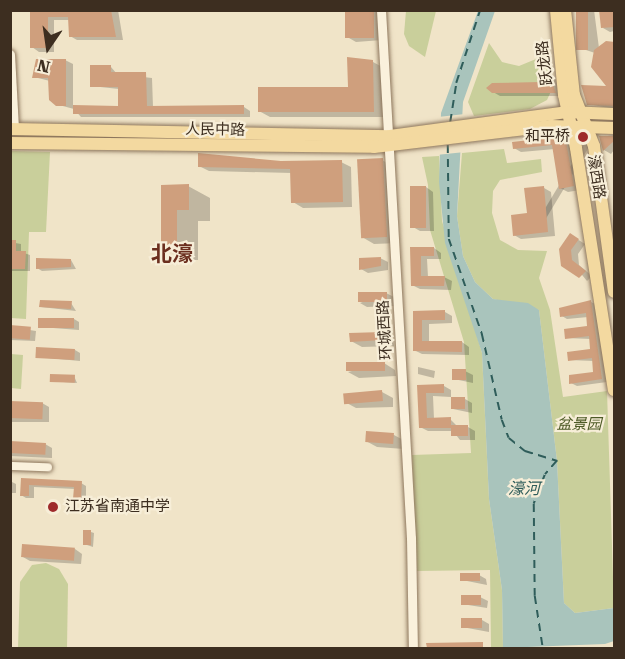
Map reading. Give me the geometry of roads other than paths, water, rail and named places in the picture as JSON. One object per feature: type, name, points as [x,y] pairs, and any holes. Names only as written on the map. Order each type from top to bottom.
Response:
[{"type":"main road","name":"跃龙路","points":[[556,10],[574,112]]},
{"type":"main road","name":"跃龙路","points":[[565,10],[574,112]]},
{"type":"main road","points":[[10,55],[12,129]]},
{"type":"main road","points":[[475,131],[574,112],[615,114]]},
{"type":"main road","name":"濠西路","points":[[574,112],[572,127],[615,390]]},
{"type":"main road","name":"濠西路","points":[[574,112],[589,127],[615,292]]},
{"type":"main road","points":[[475,131],[572,127],[615,128]]},
{"type":"main road","name":"人民中路","points":[[12,129],[391,141]]},
{"type":"main road","name":"人民中路","points":[[10,143],[391,141],[475,131]]},
{"type":"street","name":"环城西路","points":[[381,10],[391,141],[413,648]]},
{"type":"street","points":[[10,466],[48,467]]},
{"type":"water","name":"濠河","points":[[478,11],[495,11],[463,102],[457,216],[463,256],[475,282],[493,299],[528,303],[539,310],[557,461],[564,603],[575,613],[614,608],[614,641],[605,644],[503,648],[502,590],[489,499],[482,353],[445,243],[439,182],[441,113]]},
{"type":"place","name":"和平桥","points":[[583,137]]},
{"type":"place","name":"江苏省南通中学","points":[[53,507]]},
{"type":"district","name":"北濠","points":[[172,254]]},
{"type":"park label","name":"盆景园","points":[[579,425]]}]
